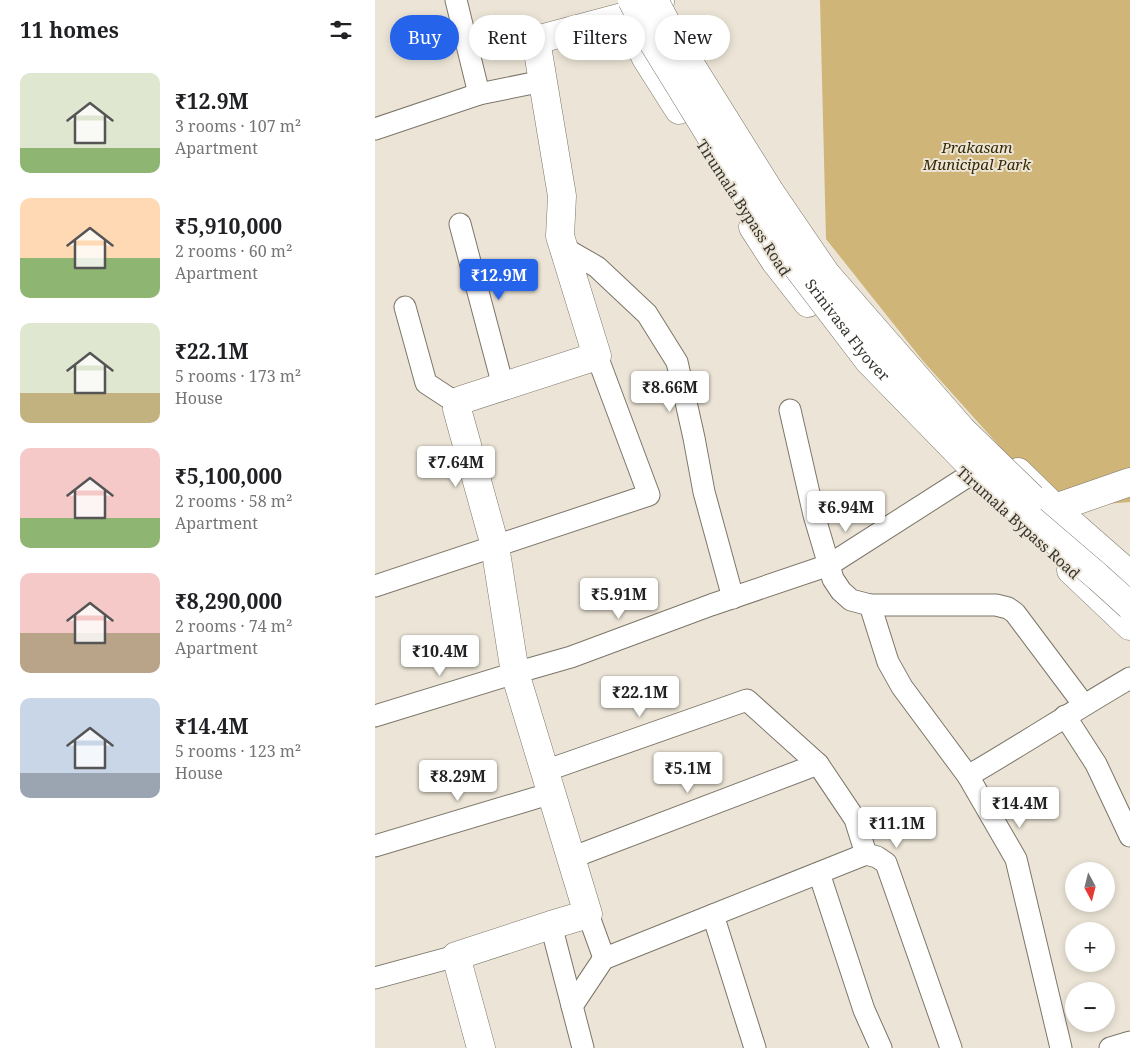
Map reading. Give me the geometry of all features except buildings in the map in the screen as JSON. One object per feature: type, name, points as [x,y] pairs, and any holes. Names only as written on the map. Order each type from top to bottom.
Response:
[{"type":"street","points":[[456,0],[479,94]]},
{"type":"street","name":"Srinivasa Flyover","points":[[654,0],[680,49],[770,192],[826,274],[962,430],[1055,521],[1130,585]]},
{"type":"street","points":[[375,586],[649,495],[597,356],[560,236],[562,196],[536,40],[626,5],[665,0],[680,31],[819,245],[914,363],[967,422],[1089,540],[1130,575]]},
{"type":"street","name":"Srinivasa Flyover","points":[[626,5],[654,44],[766,226],[869,361],[986,481],[1130,606]]},
{"type":"street","name":"Tirumala Bypass Road","points":[[626,5],[646,58],[775,262],[855,363],[977,491],[1033,534],[1130,626]]},
{"type":"street","points":[[375,129],[479,94],[543,81]]},
{"type":"street","points":[[460,224],[503,386]]},
{"type":"street","points":[[564,248],[597,267],[647,314],[677,362],[704,492],[733,598]]},
{"type":"street","points":[[405,307],[426,383],[458,404]]},
{"type":"street","points":[[597,356],[461,400],[457,409],[495,546],[515,672],[588,914],[604,958]]},
{"type":"street","points":[[790,410],[814,515],[833,579],[841,591],[851,600],[869,605],[997,605],[1008,608],[1015,613],[1084,705]]},
{"type":"street","points":[[375,716],[515,672],[571,657],[711,605],[829,565],[965,478]]},
{"type":"street","points":[[1033,534],[1055,508],[1130,482]]},
{"type":"street","points":[[869,605],[888,662],[902,687],[968,776],[1016,859],[1061,1048]]},
{"type":"street","points":[[968,776],[1130,678]]},
{"type":"street","points":[[375,846],[548,782],[747,700],[817,764],[855,819],[866,854]]},
{"type":"street","points":[[1065,716],[1096,764],[1130,836]]},
{"type":"street","points":[[571,858],[817,764]]},
{"type":"street","points":[[572,1006],[604,958],[866,854],[877,857],[885,863],[951,1048]]},
{"type":"street","points":[[819,873],[865,1010],[881,1048]]},
{"type":"street","points":[[375,978],[456,956],[588,914]]},
{"type":"street","points":[[713,915],[755,1048]]},
{"type":"street","points":[[551,925],[583,1048]]},
{"type":"street","points":[[456,956],[481,1048]]},
{"type":"street","points":[[1110,1048],[1130,1042]]},
{"type":"green space","name":"Prakasam Municipal Park","points":[[820,0],[1130,0],[1130,502],[1055,508],[923,361],[826,239]]}]
